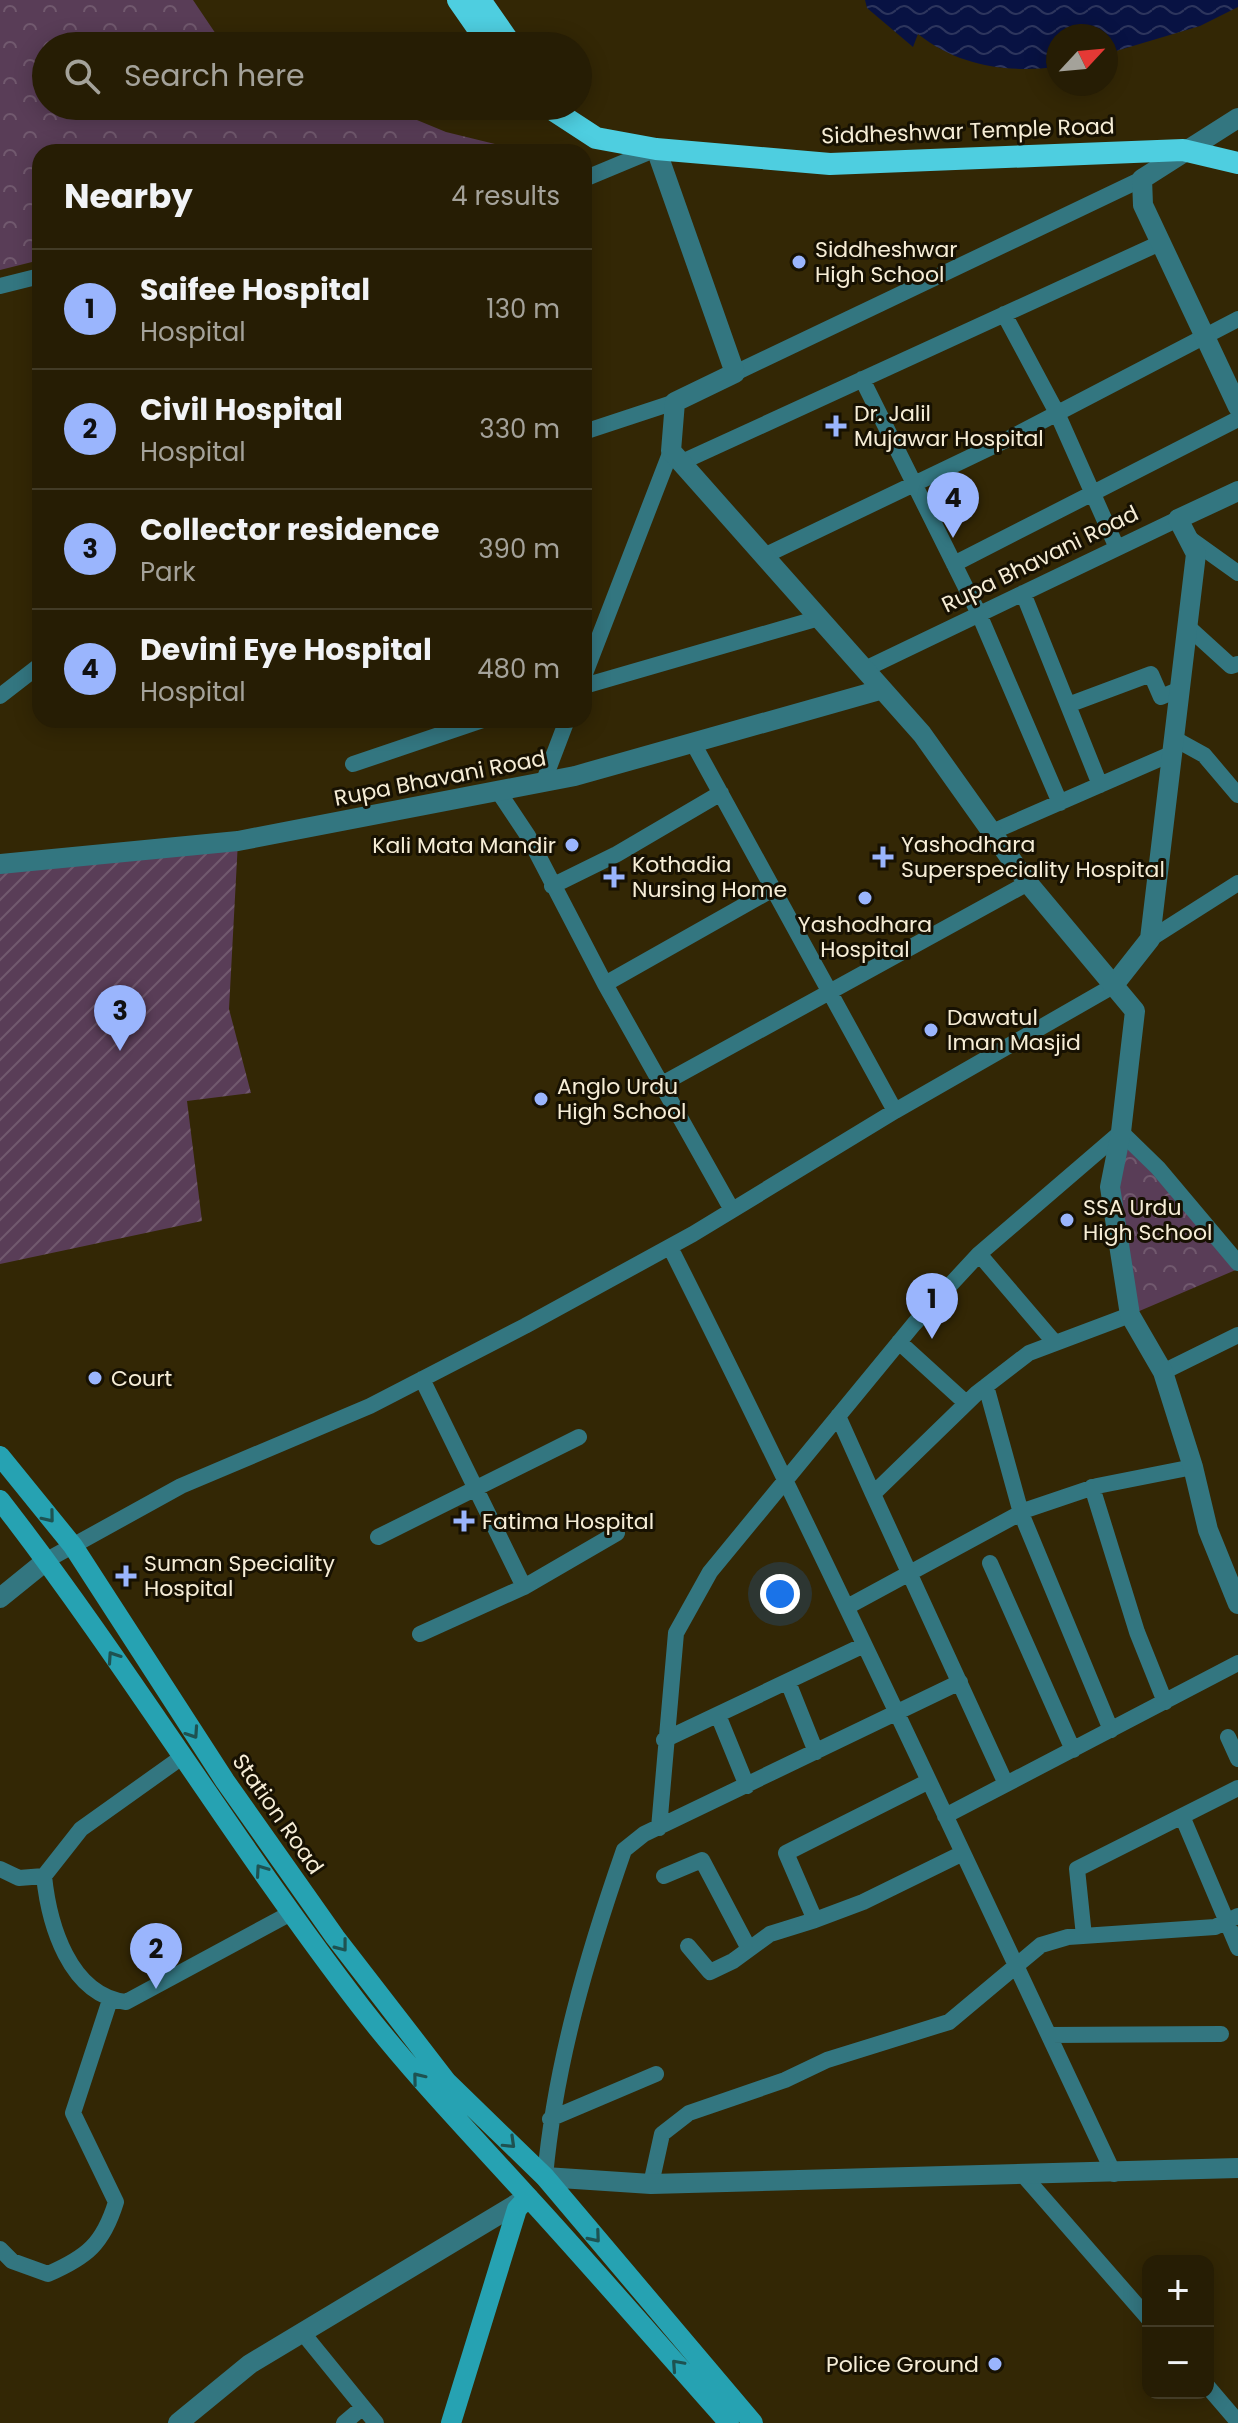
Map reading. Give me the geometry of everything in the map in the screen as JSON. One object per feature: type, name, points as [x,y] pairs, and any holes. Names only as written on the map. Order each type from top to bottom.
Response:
[{"type":"highway","points":[[458,0],[480,32]]},
{"type":"highway","points":[[480,0],[502,32]]},
{"type":"highway","points":[[570,120],[600,138]]},
{"type":"highway","points":[[582,120],[600,138]]},
{"type":"highway","name":"Siddheshwar Temple Road","points":[[600,138],[656,149],[830,164],[1183,150],[1238,163]]},
{"type":"main road","name":"Station Road","points":[[0,1456],[73,1546],[200,1743],[335,1937],[447,2082],[545,2177],[753,2423]]},
{"type":"main road","points":[[0,1500],[47,1560],[291,1913],[438,2102],[528,2197],[729,2423]]},
{"type":"main road","points":[[451,2423],[517,2209],[528,2197]]},
{"type":"street","points":[[592,429],[675,402],[1142,179],[1183,150],[1238,118]]},
{"type":"street","points":[[592,176],[656,149],[735,373]]},
{"type":"street","points":[[1142,179],[1143,205],[1238,407]]},
{"type":"street","points":[[677,457],[862,379],[1160,243]]},
{"type":"street","points":[[0,286],[32,278]]},
{"type":"street","points":[[1004,314],[1057,413],[1117,548]]},
{"type":"street","points":[[766,555],[1057,413],[1238,319]]},
{"type":"street","points":[[862,379],[979,614],[1060,803]]},
{"type":"street","points":[[592,657],[677,457],[675,402]]},
{"type":"street","points":[[954,564],[1238,419]]},
{"type":"street","points":[[677,457],[922,734],[1028,883],[1135,1011],[1121,1132],[1110,1187],[1130,1315],[1163,1372],[1193,1467],[1208,1530],[1238,1604]]},
{"type":"street","name":"Rupa Bhavani Road","points":[[863,670],[1117,548],[1181,527],[1238,491]]},
{"type":"street","points":[[1181,527],[1238,573]]},
{"type":"street","points":[[1150,939],[1196,554],[1181,527]]},
{"type":"street","points":[[1023,593],[1100,785]]},
{"type":"street","points":[[592,684],[819,618]]},
{"type":"street","points":[[1187,626],[1231,666],[1238,664]]},
{"type":"street","points":[[0,696],[32,671]]},
{"type":"street","points":[[1068,705],[1151,674],[1161,697],[1180,689]]},
{"type":"street","name":"Rupa Bhavani Road","points":[[0,864],[238,841],[543,783],[880,690]]},
{"type":"street","points":[[353,764],[459,728]]},
{"type":"street","points":[[543,783],[564,728]]},
{"type":"street","points":[[693,743],[895,1111]]},
{"type":"street","points":[[992,832],[1100,785],[1174,746],[1204,755],[1238,795]]},
{"type":"street","points":[[498,791],[528,836],[605,984],[732,1210]]},
{"type":"street","points":[[552,886],[617,854],[721,793]]},
{"type":"street","points":[[662,1084],[1028,883]]},
{"type":"street","points":[[0,1598],[47,1560],[181,1486],[370,1406],[670,1247],[895,1111],[1113,986],[1150,939],[1238,883]]},
{"type":"street","points":[[605,984],[773,889]]},
{"type":"street","points":[[659,1828],[664,1740],[676,1633],[710,1572],[899,1342],[979,1254],[1121,1132]]},
{"type":"street","points":[[1121,1132],[1158,1168],[1238,1263]]},
{"type":"street","points":[[670,1247],[787,1479],[862,1646],[1114,2174]]},
{"type":"street","points":[[979,1254],[1055,1343]]},
{"type":"street","points":[[873,1494],[966,1403],[1029,1353],[1130,1315]]},
{"type":"street","points":[[1163,1372],[1238,1335]]},
{"type":"street","points":[[899,1342],[966,1403]]},
{"type":"street","points":[[422,1379],[524,1587]]},
{"type":"street","points":[[986,1386],[1021,1513],[1111,1730]]},
{"type":"street","points":[[838,1416],[1006,1784]]},
{"type":"street","points":[[378,1537],[579,1437]]},
{"type":"street","points":[[847,1607],[1021,1513],[1092,1487],[1193,1467]]},
{"type":"street","points":[[1092,1487],[1137,1632],[1165,1702]]},
{"type":"street","points":[[420,1634],[524,1587],[617,1533]]},
{"type":"street","points":[[990,1563],[1073,1750]]},
{"type":"street","points":[[664,1740],[862,1646]]},
{"type":"street","points":[[945,1816],[1238,1663]]},
{"type":"street","points":[[788,1682],[816,1752]]},
{"type":"street","points":[[960,1682],[644,1834],[624,1850],[572,2020],[550,2119],[545,2177],[651,2184],[1114,2174],[1238,2168]]},
{"type":"street","points":[[718,1715],[747,1786]]},
{"type":"street","points":[[1228,1737],[1238,1759]]},
{"type":"street","points":[[182,1757],[81,1829],[44,1876],[48,1912],[60,1944],[82,1977],[110,2000],[126,2002],[291,1913]]},
{"type":"street","points":[[815,1920],[786,1853],[929,1781]]},
{"type":"street","points":[[1084,1936],[1077,1869],[1238,1788]]},
{"type":"street","points":[[1182,1816],[1232,1919],[1238,1948]]},
{"type":"street","points":[[688,1946],[710,1972],[770,1934],[863,1902],[963,1853]]},
{"type":"street","points":[[664,1876],[702,1860],[749,1949]]},
{"type":"street","points":[[0,1869],[19,1878],[44,1876]]},
{"type":"street","points":[[651,2184],[662,2134],[689,2113],[785,2080],[827,2060],[949,2022],[1041,1945],[1068,1937],[1215,1927],[1232,1919]]},
{"type":"street","points":[[0,2249],[12,2261],[48,2274],[80,2260],[107,2230],[116,2202],[73,2113],[110,2000]]},
{"type":"street","points":[[1049,2035],[1221,2034]]},
{"type":"street","points":[[550,2119],[656,2074]]},
{"type":"street","points":[[1024,2176],[1142,2311]]},
{"type":"street","points":[[178,2423],[250,2364],[528,2197]]},
{"type":"street","points":[[302,2332],[376,2423]]},
{"type":"street","points":[[1214,2394],[1238,2422]]},
{"type":"street","points":[[344,2423],[363,2407]]},
{"type":"green space","points":[[0,0],[193,0],[215,32],[32,32],[32,120],[417,120],[446,132],[495,144],[32,144],[32,262],[0,270]]},
{"type":"green space","points":[[238,841],[229,1009],[251,1093],[187,1101],[202,1221],[0,1264],[0,868]]},
{"type":"green space","points":[[1121,1132],[1238,1269],[1130,1315],[1110,1187]]},
{"type":"water","points":[[865,0],[1238,0],[1238,7],[1200,26],[1118,50],[1118,24],[1046,24],[1046,68],[1038,69],[1001,68],[966,60],[933,45],[918,34],[913,47],[867,8]]},
{"type":"place","name":"Siddheshwar High School","points":[[799,262]]},
{"type":"place","name":"Dr. Jalil Mujawar Hospital","points":[[836,426]]},
{"type":"place","name":"Devini Eye Hospital","points":[[953,538]]},
{"type":"place","name":"Kali Mata Mandir","points":[[572,845]]},
{"type":"place","name":"Yashodhara Superspeciality Hospital","points":[[883,857]]},
{"type":"place","name":"Kothadia Nursing Home","points":[[614,877]]},
{"type":"place","name":"Yashodhara Hospital","points":[[865,898]]},
{"type":"place","name":"Dawatul Iman Masjid","points":[[931,1030]]},
{"type":"place","name":"Collector residence","points":[[120,1051]]},
{"type":"place","name":"Anglo Urdu High School","points":[[541,1099]]},
{"type":"place","name":"SSA Urdu High School","points":[[1067,1220]]},
{"type":"place","name":"Saifee Hospital","points":[[932,1339]]},
{"type":"place","name":"Court","points":[[95,1378]]},
{"type":"place","name":"Fatima Hospital","points":[[464,1521]]},
{"type":"place","name":"Suman Speciality Hospital","points":[[126,1576]]},
{"type":"place","name":"Civil Hospital","points":[[156,1989]]},
{"type":"place","name":"Police Ground","points":[[995,2364]]}]
